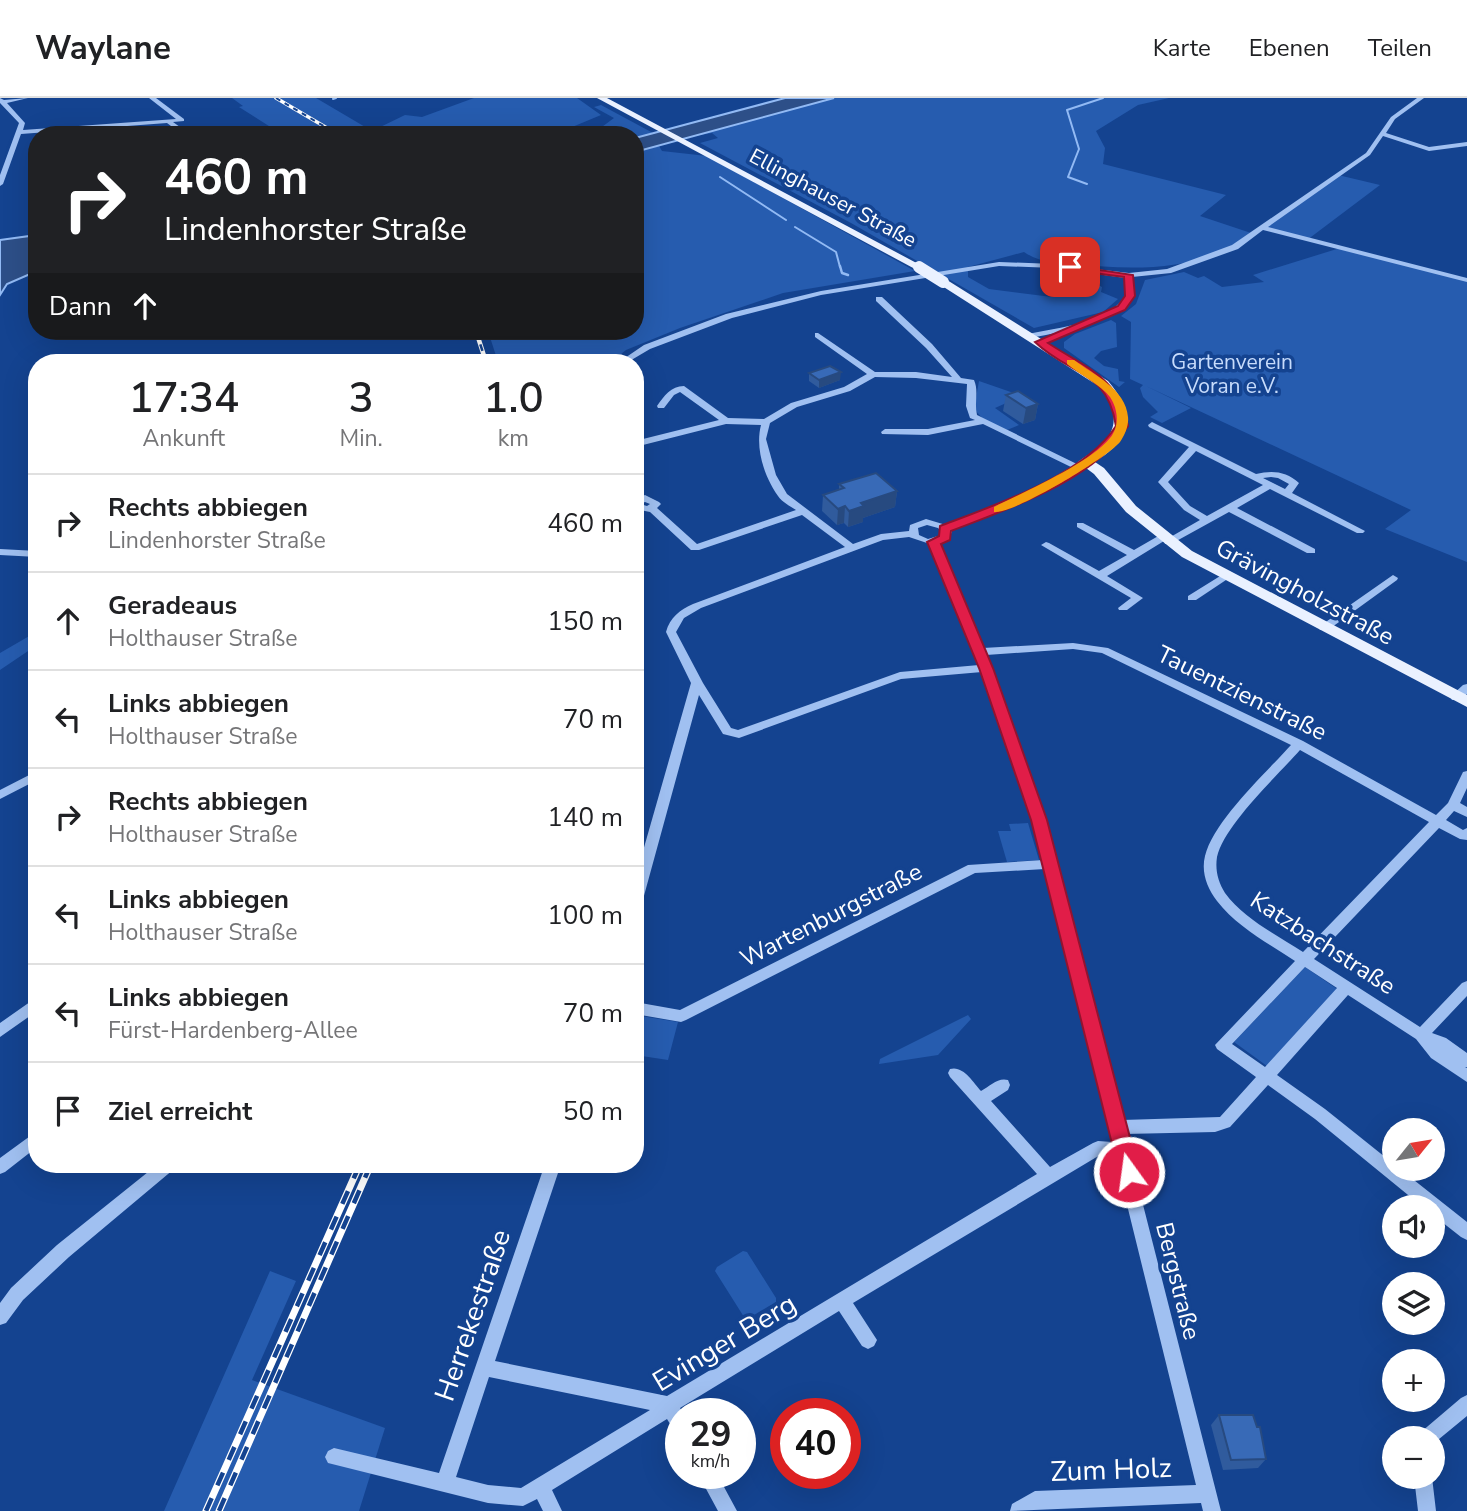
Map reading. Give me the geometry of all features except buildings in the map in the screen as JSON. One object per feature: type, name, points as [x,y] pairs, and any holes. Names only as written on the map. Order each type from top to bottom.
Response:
[{"type":"main road","name":"Ellinghauser Straße","points":[[601,98],[919,267],[1104,384],[1116,398],[1122,426],[1115,440],[1082,464]]},
{"type":"main road","name":"Grävingholzstraße","points":[[1082,464],[1166,539],[1225,576],[1324,628],[1463,695]]},
{"type":"street","points":[[1,101],[25,98]]},
{"type":"street","points":[[100,126],[170,123],[182,120],[152,98]]},
{"type":"street","points":[[639,354],[668,339],[781,301],[985,265],[1043,266],[1107,276],[1168,271],[1205,260],[1235,247],[1368,154],[1398,114],[1421,98]]},
{"type":"street","points":[[1,101],[28,128]]},
{"type":"street","points":[[156,122],[177,117]]},
{"type":"street","points":[[0,184],[22,123]]},
{"type":"street","points":[[170,123],[174,126]]},
{"type":"street","points":[[19,132],[28,131]]},
{"type":"street","points":[[1382,134],[1429,149],[1467,145]]},
{"type":"street","points":[[1262,228],[1467,280]]},
{"type":"street","points":[[1035,339],[1108,315],[1125,304],[1130,296],[1128,275]]},
{"type":"street","points":[[879,299],[929,346],[957,378]]},
{"type":"street","points":[[818,335],[873,374],[957,378],[971,382],[974,388],[968,403],[973,416],[980,422],[1082,464]]},
{"type":"street","points":[[644,442],[726,421],[766,422],[794,405],[847,389],[873,374]]},
{"type":"street","points":[[661,406],[671,393],[681,388],[726,421]]},
{"type":"street","points":[[766,422],[762,439],[771,475],[783,496],[851,547]]},
{"type":"street","points":[[885,432],[928,432],[980,422]]},
{"type":"street","points":[[1152,425],[1360,531]]},
{"type":"street","points":[[1194,447],[1163,482],[1187,508],[1208,521]]},
{"type":"street","points":[[912,534],[913,527],[920,523],[932,523],[945,529],[1025,498],[1082,464]]},
{"type":"street","points":[[1255,478],[1265,474],[1285,477],[1294,483],[1286,494]]},
{"type":"street","points":[[1099,576],[1133,554],[1208,521],[1270,485]]},
{"type":"street","points":[[1230,508],[1280,529],[1311,551]]},
{"type":"street","points":[[644,509],[652,509],[695,548],[803,511]]},
{"type":"street","points":[[1080,526],[1133,554]]},
{"type":"street","points":[[912,534],[918,540],[934,542],[946,537],[945,529]]},
{"type":"street","points":[[912,534],[881,537],[851,547],[681,613],[672,625],[671,632],[697,683],[732,733],[900,676],[986,668]]},
{"type":"street","name":"Bergstraße","points":[[934,542],[986,668],[1031,793],[1052,864],[1210,1502]]},
{"type":"street","points":[[1046,545],[1138,598],[1123,608]]},
{"type":"street","points":[[0,552],[28,554]]},
{"type":"street","points":[[1192,598],[1225,576]]},
{"type":"street","points":[[1324,628],[1392,578]]},
{"type":"street","name":"Tauentzienstraße","points":[[980,652],[1090,646],[1133,663],[1299,744],[1464,836],[1467,833]]},
{"type":"street","points":[[644,871],[697,683]]},
{"type":"street","name":"Katzbachstraße","points":[[1299,744],[1220,832],[1208,860],[1213,884],[1229,909],[1421,1035],[1441,1042],[1467,1061]]},
{"type":"street","points":[[1467,775],[1453,805],[1222,1045],[1391,1169],[1467,1232]]},
{"type":"street","points":[[0,795],[28,780]]},
{"type":"street","points":[[1453,805],[1467,813]]},
{"type":"street","name":"Wartenburgstraße","points":[[644,1010],[681,1016],[973,868],[1052,864]]},
{"type":"street","points":[[1118,1127],[1220,1124],[1230,1117],[1347,987]]},
{"type":"street","points":[[1421,1035],[1467,987]]},
{"type":"street","points":[[0,1031],[28,1010]]},
{"type":"street","name":"Katzbachstraße","points":[[1421,1035],[1436,1054],[1467,1076]]},
{"type":"street","points":[[955,1073],[1048,1177]]},
{"type":"street","points":[[980,1100],[1003,1086]]},
{"type":"street","points":[[0,1167],[28,1146]]},
{"type":"street","name":"Evinger Berg","points":[[680,1398],[1098,1148],[1123,1149]]},
{"type":"street","points":[[0,1317],[17,1294],[63,1251],[158,1173]]},
{"type":"street","name":"Herrekestraße","points":[[444,1484],[550,1173]]},
{"type":"street","points":[[843,1302],[868,1340]]},
{"type":"street","points":[[484,1367],[665,1404]]},
{"type":"street","points":[[1441,1426],[1467,1404]]},
{"type":"street","name":"Evinger Berg","points":[[334,1457],[509,1498],[523,1497],[656,1417],[665,1408]]},
{"type":"street","points":[[541,1488],[553,1511]]},
{"type":"street","points":[[716,1489],[728,1511]]},
{"type":"street","points":[[1424,1489],[1427,1511]]},
{"type":"street","name":"Zum Holz","points":[[1019,1511],[1035,1500],[1210,1502]]},
{"type":"green space","points":[[232,98],[316,98],[364,126],[269,126],[239,107],[243,106]]},
{"type":"green space","points":[[474,98],[577,98],[601,115],[575,126],[382,126],[405,115],[422,117]]},
{"type":"green space","points":[[834,98],[1169,98],[1138,105],[1096,131],[1105,148],[1103,164],[1226,195],[1200,216],[1254,234],[1213,255],[1168,266],[1122,267],[1056,263],[1024,252],[968,267],[968,277],[989,289],[1052,297],[1076,288],[1078,282],[1092,282],[1102,287],[1101,292],[1118,299],[1103,312],[1034,328],[851,223],[700,143],[718,138],[712,133],[688,137]]},
{"type":"green space","points":[[601,105],[640,126],[603,126],[614,118],[594,107]]},
{"type":"green space","points":[[644,128],[653,133],[644,136]]},
{"type":"green space","points":[[659,146],[662,151],[707,156],[915,271],[783,293],[680,328],[621,354],[495,354],[491,340],[644,340],[644,150]]},
{"type":"green space","points":[[1338,175],[1380,185],[1307,240],[1262,228]]},
{"type":"green space","name":"Gartenverein Voran e.V.","points":[[1340,248],[1467,280],[1467,562],[1385,529],[1411,510],[1146,386],[1191,408],[1162,423],[1150,417],[1158,412],[1143,397],[1140,388],[1143,385],[1130,379],[1131,322],[1121,316],[1136,304],[1145,280],[1184,272],[1198,278],[1204,276],[1222,287],[1264,282],[1253,275]]},
{"type":"green space","points":[[1111,320],[1116,323],[1117,347],[1101,351],[1094,358],[1104,366],[1118,369],[1119,381],[1125,382],[1119,387],[1064,348],[1064,342],[1075,334]]},
{"type":"green space","points":[[979,381],[1022,396],[995,408],[1019,425],[1007,430],[984,420],[974,409]]},
{"type":"green space","points":[[28,637],[28,651],[0,670],[0,653]]},
{"type":"green space","points":[[1028,823],[1039,860],[1007,862],[998,831],[1011,831],[1009,824]]},
{"type":"green space","points":[[1305,967],[1337,989],[1267,1066],[1234,1042]]},
{"type":"green space","points":[[968,1015],[971,1019],[938,1055],[879,1064],[880,1059]]},
{"type":"green space","points":[[644,1016],[678,1022],[668,1060],[644,1056]]},
{"type":"green space","points":[[743,1251],[747,1252],[776,1298],[776,1302],[749,1318],[744,1317],[715,1271]]},
{"type":"green space","points":[[270,1271],[296,1281],[252,1380],[385,1428],[359,1511],[164,1511]]},
{"type":"shaded area","points":[[785,98],[834,98],[644,150],[644,136]]},
{"type":"shaded area","points":[[28,236],[28,275],[7,284],[0,295],[0,240]]},
{"type":"waterway","points":[[1087,184],[1068,177],[1079,149],[1067,110],[1103,98]]},
{"type":"waterway","points":[[720,177],[786,220]]},
{"type":"waterway","points":[[795,227],[836,252],[840,267]]},
{"type":"waterway","points":[[840,266],[842,273],[848,275]]},
{"type":"railway","points":[[276,98],[324,126]]},
{"type":"railway","points":[[479,340],[483,354]]},
{"type":"railway","points":[[206,1511],[356,1173]]},
{"type":"railway","points":[[219,1511],[367,1173]]},
{"type":"slow traffic","points":[[998,509],[1025,498],[1100,453],[1115,440],[1122,426],[1123,415],[1114,394],[1071,362]]},
{"type":"route","points":[[1070,267],[1128,275],[1130,296],[1122,308],[1040,342],[1104,384],[1114,394],[1123,415],[1122,426],[1110,445],[1078,467],[1025,498],[945,529],[946,537],[934,542],[986,668],[1031,793],[1056,879],[1129,1172]]}]
